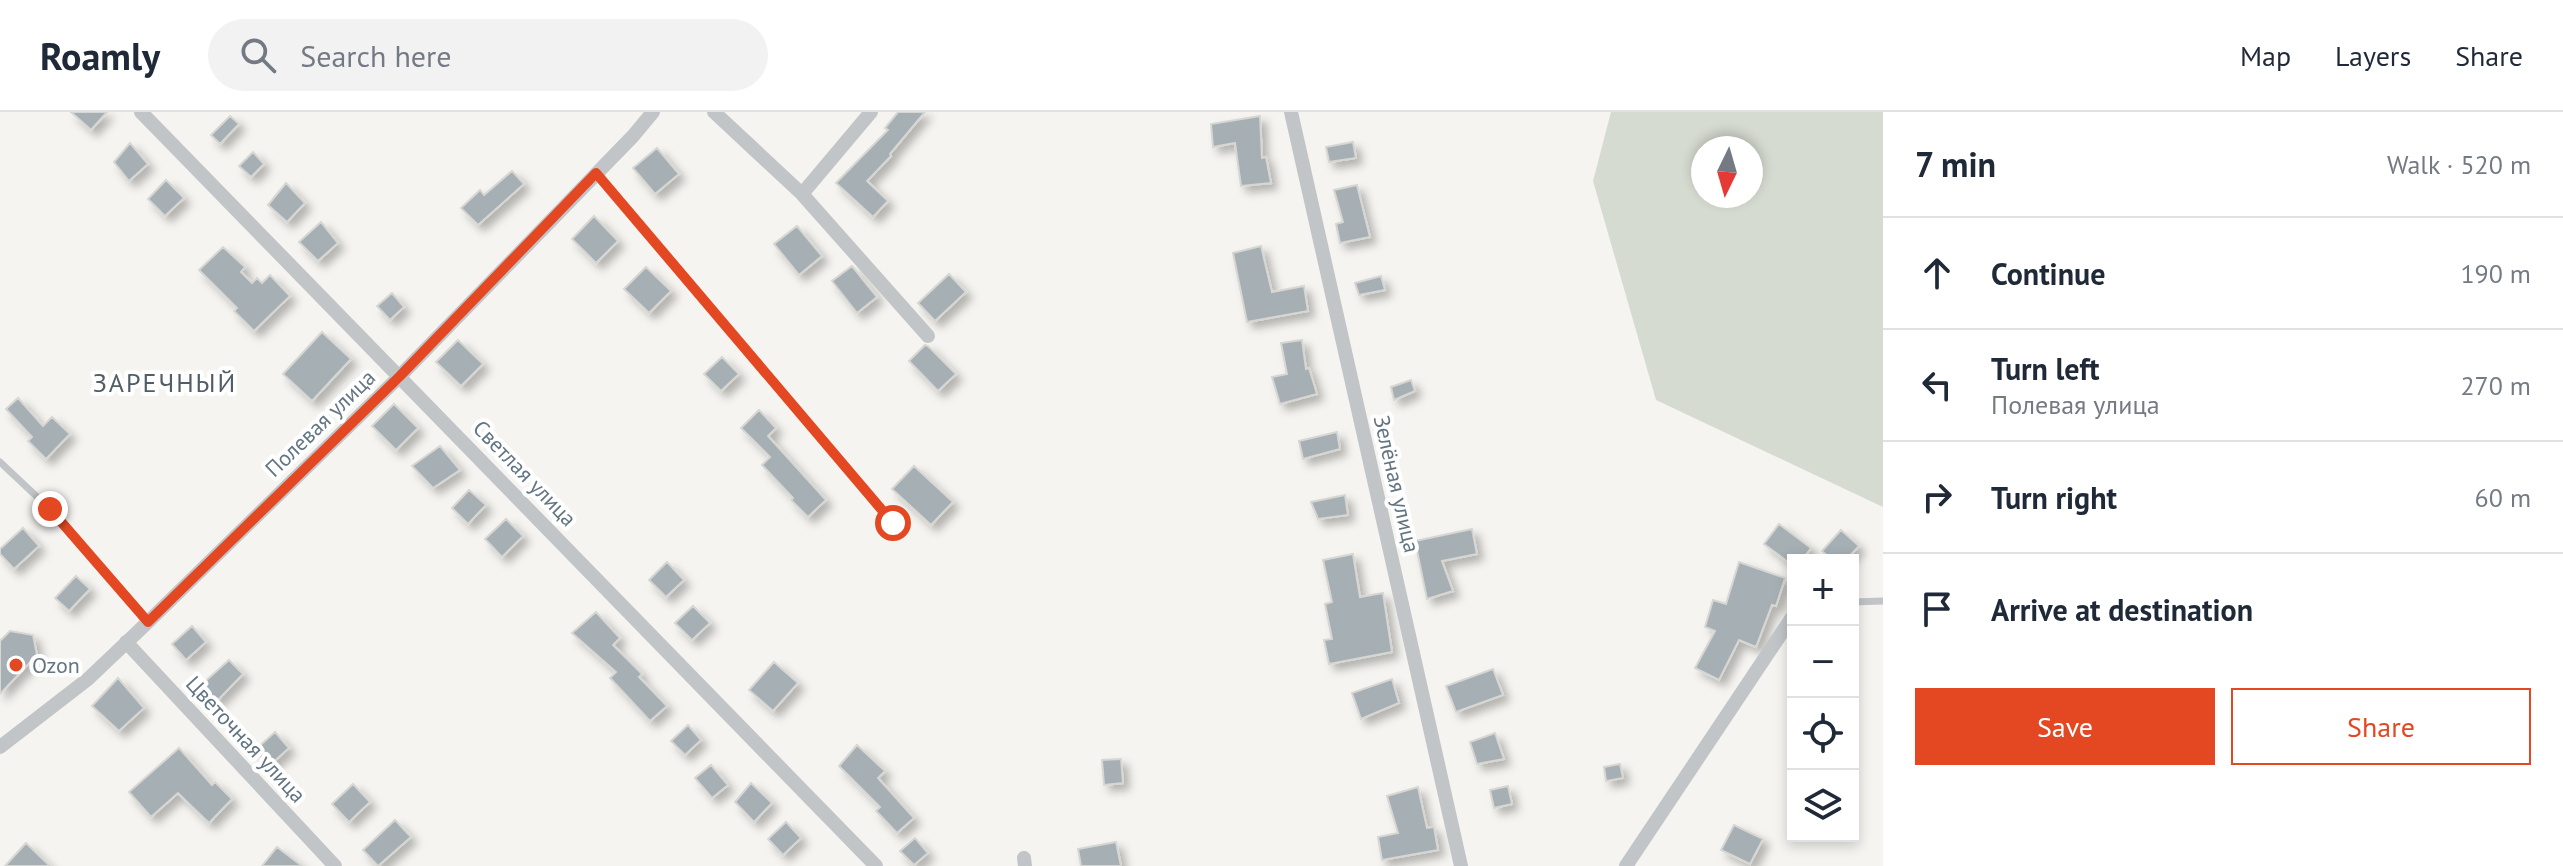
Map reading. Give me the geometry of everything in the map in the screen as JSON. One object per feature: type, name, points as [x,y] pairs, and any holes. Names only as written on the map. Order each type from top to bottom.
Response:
[{"type":"street","name":"Светлая улица","points":[[141,112],[876,866]]},
{"type":"street","name":"Полевая улица","points":[[0,747],[88,679],[148,622],[400,376],[653,112]]},
{"type":"street","points":[[714,112],[802,194],[928,336]]},
{"type":"street","points":[[802,194],[871,112]]},
{"type":"street","name":"Зелёная улица","points":[[1291,112],[1461,866]]},
{"type":"street","points":[[1626,866],[1787,625]]},
{"type":"street","name":"Цветочная улица","points":[[126,642],[335,866]]},
{"type":"lane","points":[[596,173],[893,523]]},
{"type":"lane","points":[[0,462],[50,509],[148,622]]},
{"type":"lane","points":[[1859,602],[1883,601]]},
{"type":"shaded area","points":[[1611,112],[1883,112],[1883,507],[1656,400],[1593,181]]},
{"type":"building","points":[[71,112],[107,112],[91,130]]},
{"type":"building","points":[[898,112],[925,112],[867,181],[888,201],[873,217],[836,183],[888,130],[885,128]]},
{"type":"building","points":[[230,116],[239,124],[220,144],[211,135]]},
{"type":"building","points":[[1260,116],[1262,158],[1266,157],[1271,183],[1241,186],[1235,143],[1213,147],[1211,124]]},
{"type":"building","points":[[1353,142],[1356,158],[1329,162],[1326,147]]},
{"type":"building","points":[[130,143],[148,164],[129,181],[114,162]]},
{"type":"building","points":[[657,148],[679,174],[655,194],[633,168]]},
{"type":"building","points":[[253,152],[264,164],[251,177],[239,166]]},
{"type":"building","points":[[512,171],[524,184],[478,225],[461,208],[480,190],[484,195]]},
{"type":"building","points":[[166,180],[184,198],[165,216],[148,199]]},
{"type":"building","points":[[286,183],[305,203],[287,222],[268,205]]},
{"type":"building","points":[[1357,185],[1370,237],[1340,243],[1336,224],[1343,222],[1334,190]]},
{"type":"building","points":[[594,216],[618,241],[596,263],[572,239]]},
{"type":"building","points":[[321,222],[338,243],[318,261],[299,242]]},
{"type":"building","points":[[797,226],[822,256],[799,275],[774,244]]},
{"type":"building","points":[[1261,246],[1272,292],[1304,286],[1308,311],[1247,322],[1233,253]]},
{"type":"building","points":[[223,247],[245,267],[241,272],[252,283],[257,278],[262,283],[270,275],[290,296],[254,331],[234,311],[237,308],[199,270]]},
{"type":"building","points":[[852,266],[877,297],[857,313],[832,281]]},
{"type":"building","points":[[646,267],[671,291],[649,313],[624,289]]},
{"type":"building","points":[[949,274],[966,292],[935,321],[918,303]]},
{"type":"building","points":[[1381,276],[1385,290],[1359,295],[1355,283]]},
{"type":"building","points":[[392,293],[404,307],[390,320],[377,306]]},
{"type":"building","points":[[322,332],[351,359],[312,401],[283,374]]},
{"type":"building","points":[[458,340],[483,364],[461,386],[436,362]]},
{"type":"building","points":[[1302,340],[1306,369],[1309,368],[1317,394],[1280,404],[1272,377],[1287,374],[1281,343]]},
{"type":"building","points":[[925,345],[956,374],[938,391],[909,361]]},
{"type":"building","points":[[722,357],[739,374],[721,391],[704,374]]},
{"type":"building","points":[[1411,380],[1415,391],[1394,400],[1391,387]]},
{"type":"building","points":[[18,398],[43,426],[52,417],[70,434],[46,459],[28,441],[32,437],[6,409]]},
{"type":"building","points":[[394,404],[418,428],[396,450],[372,426]]},
{"type":"building","points":[[759,410],[776,428],[768,436],[826,500],[808,517],[762,465],[770,457],[741,428]]},
{"type":"building","points":[[1337,432],[1340,449],[1303,459],[1299,441]]},
{"type":"building","points":[[440,446],[460,470],[433,488],[412,466]]},
{"type":"building","points":[[914,466],[953,502],[931,525],[892,489]]},
{"type":"building","points":[[469,490],[486,505],[468,524],[452,508]]},
{"type":"building","points":[[1345,495],[1348,515],[1318,519],[1311,502]]},
{"type":"building","points":[[506,519],[523,536],[502,557],[485,539]]},
{"type":"building","points":[[1779,524],[1811,548],[1806,554],[1787,554],[1787,561],[1764,544]]},
{"type":"building","points":[[23,528],[39,546],[14,569],[0,554],[0,549]]},
{"type":"building","points":[[1472,529],[1477,554],[1442,561],[1453,591],[1427,599],[1415,541]]},
{"type":"building","points":[[1841,530],[1859,546],[1852,554],[1825,554],[1822,551]]},
{"type":"building","points":[[1353,554],[1360,597],[1383,593],[1392,652],[1329,664],[1324,640],[1332,639],[1325,604],[1332,602],[1323,560]]},
{"type":"building","points":[[667,562],[684,580],[666,597],[649,580]]},
{"type":"building","points":[[1739,562],[1785,578],[1776,606],[1772,605],[1756,647],[1739,640],[1719,680],[1695,668],[1715,631],[1705,627],[1713,600],[1726,604]]},
{"type":"building","points":[[76,576],[90,589],[69,611],[55,598]]},
{"type":"building","points":[[693,606],[710,623],[692,640],[675,623]]},
{"type":"building","points":[[596,612],[620,638],[613,645],[642,674],[639,677],[667,706],[650,721],[610,678],[616,672],[572,633]]},
{"type":"building","points":[[192,626],[206,642],[186,660],[172,644]]},
{"type":"building","points":[[10,631],[33,635],[37,655],[0,694],[0,641]]},
{"type":"building","points":[[229,660],[243,674],[216,702],[201,685]]},
{"type":"building","points":[[774,662],[798,683],[773,711],[749,690]]},
{"type":"building","points":[[1493,669],[1503,695],[1456,712],[1446,686]]},
{"type":"building","points":[[118,678],[144,708],[119,731],[92,706]]},
{"type":"building","points":[[1392,679],[1399,703],[1361,719],[1352,693]]},
{"type":"building","points":[[688,725],[701,740],[685,755],[671,741]]},
{"type":"building","points":[[275,732],[289,748],[269,766],[255,750]]},
{"type":"building","points":[[1495,733],[1504,759],[1477,764],[1470,742]]},
{"type":"building","points":[[857,745],[885,771],[878,778],[914,818],[897,833],[876,811],[880,807],[839,766]]},
{"type":"building","points":[[179,748],[212,785],[215,782],[232,799],[209,823],[178,793],[151,817],[129,792]]},
{"type":"building","points":[[1121,759],[1123,783],[1104,785],[1102,760]]},
{"type":"building","points":[[1620,764],[1623,778],[1606,781],[1604,767]]},
{"type":"building","points":[[711,765],[728,785],[712,798],[695,778]]},
{"type":"building","points":[[751,783],[772,803],[754,822],[735,802]]},
{"type":"building","points":[[353,784],[370,802],[349,822],[332,804]]},
{"type":"building","points":[[1508,786],[1512,804],[1494,808],[1490,790]]},
{"type":"building","points":[[1418,787],[1427,828],[1434,827],[1438,850],[1382,860],[1378,837],[1398,833],[1387,796]]},
{"type":"building","points":[[395,820],[411,837],[378,866],[363,850]]},
{"type":"building","points":[[786,822],[801,838],[783,855],[768,839]]},
{"type":"building","points":[[1734,825],[1763,839],[1750,864],[1721,850]]},
{"type":"building","points":[[915,838],[928,853],[914,865],[900,851]]},
{"type":"building","points":[[1116,842],[1121,866],[1081,866],[1078,849]]},
{"type":"building","points":[[26,843],[50,866],[5,866]]},
{"type":"building","points":[[277,847],[302,866],[262,866]]},
{"type":"place","name":"Ozon","points":[[16,665]]},
{"type":"district","name":"ЗАРЕЧНЫЙ","points":[[165,382]]},
{"type":"route","points":[[50,509],[148,622],[400,376],[596,173],[893,523]]}]
